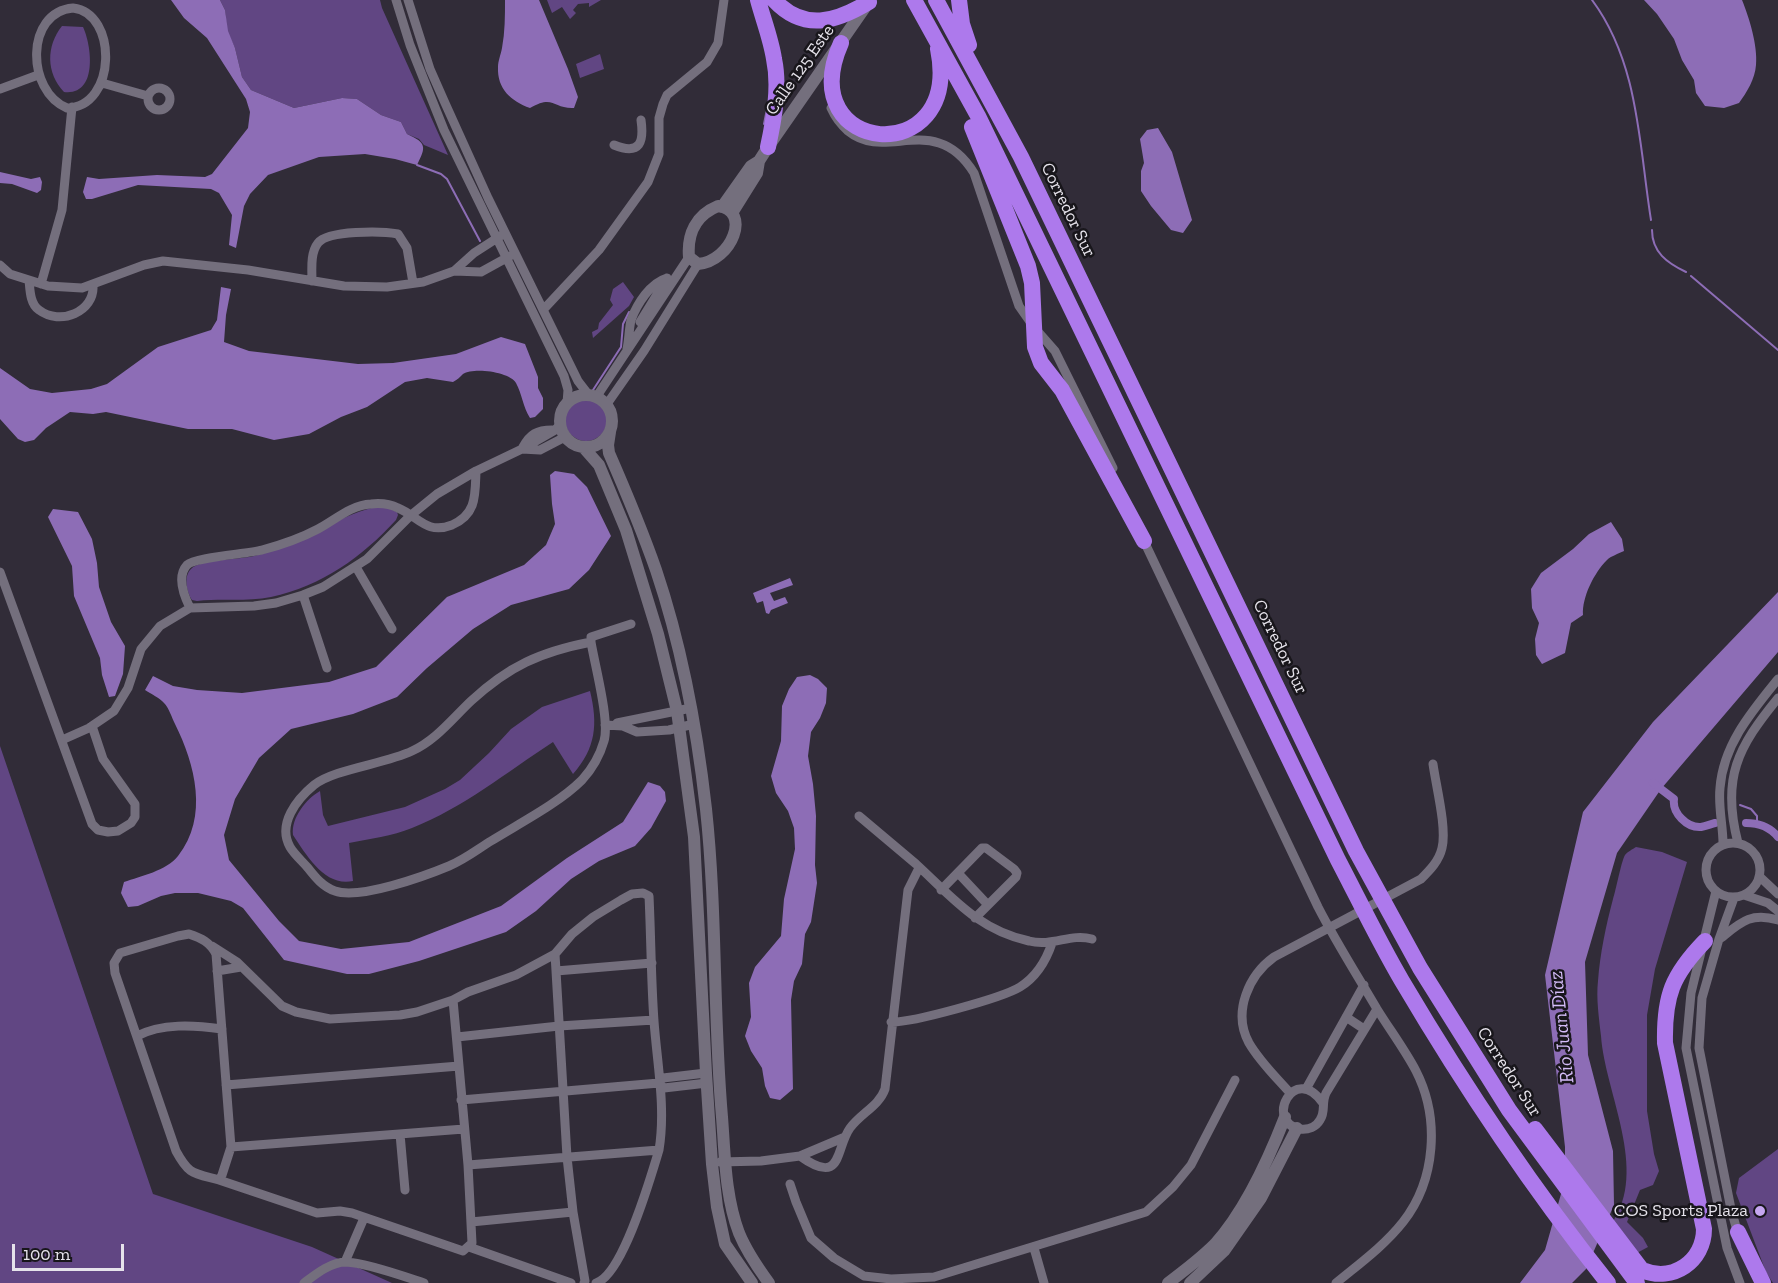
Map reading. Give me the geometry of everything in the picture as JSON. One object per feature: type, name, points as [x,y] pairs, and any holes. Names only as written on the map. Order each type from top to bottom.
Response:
[{"type":"highway","points":[[758,0],[776,70],[775,109],[764,154]]},
{"type":"highway","points":[[774,0],[795,16],[822,21],[843,17],[870,1]]},
{"type":"highway","points":[[914,0],[998,158],[1338,860],[1402,980],[1523,1171],[1605,1278]]},
{"type":"highway","name":"Corredor Sur","points":[[936,0],[1021,156],[1356,851],[1420,968],[1463,1040],[1621,1253],[1637,1283]]},
{"type":"highway","points":[[959,0],[966,40],[990,99]]},
{"type":"highway","points":[[841,43],[833,65],[831,86],[839,111],[856,127],[879,134],[891,134],[909,129],[927,116],[937,98],[940,73],[936,39]]},
{"type":"highway","points":[[946,59],[1028,266],[1032,283],[1038,356],[1062,390],[1144,541]]},
{"type":"highway","points":[[1621,1253],[1642,1270],[1652,1275],[1666,1277],[1683,1271],[1692,1263],[1703,1241],[1703,1223],[1665,1043],[1665,1016],[1672,982],[1687,960],[1712,940]]},
{"type":"highway","points":[[1738,1232],[1763,1283]]},
{"type":"street","points":[[396,0],[410,45],[444,130],[501,236],[514,252],[578,381],[597,398],[613,420],[608,445],[609,453],[657,573],[678,647],[694,724],[706,809],[713,890],[720,1095],[731,1207],[740,1234],[757,1267],[769,1283]]},
{"type":"street","points":[[408,0],[430,69],[501,236],[506,258],[564,376],[568,390],[567,403]]},
{"type":"street","points":[[543,310],[599,250],[648,183],[659,154],[659,118],[663,104],[668,96],[707,62],[718,43],[724,0]]},
{"type":"street","name":"Calle 125 Este","points":[[727,210],[751,166],[764,154],[870,1]]},
{"type":"street","points":[[72,4],[93,18],[102,36],[105,55],[102,83],[86,102],[67,108],[54,101],[38,75],[37,52],[42,29],[54,15],[72,4]]},
{"type":"street","points":[[0,89],[38,75]]},
{"type":"street","points":[[102,83],[148,96]]},
{"type":"street","points":[[831,86],[830,101],[836,119],[851,133],[861,139],[882,143],[925,140],[939,143],[958,153],[974,173],[1019,306],[1033,326],[1056,351],[1107,455],[1144,541],[1318,907],[1337,943],[1416,1072],[1426,1097],[1431,1123],[1428,1169],[1422,1192],[1404,1221],[1386,1242],[1336,1283]]},
{"type":"street","points":[[41,284],[62,210],[72,108]]},
{"type":"street","points":[[614,145],[632,148],[639,146],[644,138],[641,120]]},
{"type":"street","points":[[597,398],[654,334],[676,300],[694,260],[689,239],[697,221],[712,208],[727,210],[735,221],[735,230],[727,248],[711,261],[694,260],[678,274],[638,324]]},
{"type":"street","points":[[312,281],[312,258],[318,243],[327,237],[339,234],[387,232],[398,234],[407,248],[412,283]]},
{"type":"street","points":[[0,265],[10,274],[41,284],[82,288],[144,265],[163,261],[206,264],[344,286],[387,287],[423,282],[454,271],[501,236]]},
{"type":"street","points":[[454,271],[481,272],[514,252]]},
{"type":"street","points":[[0,254],[0,259]]},
{"type":"street","points":[[597,398],[628,347],[651,287],[659,280],[678,274]]},
{"type":"street","points":[[29,280],[31,298],[38,310],[55,317],[75,315],[87,306],[94,293],[93,285]]},
{"type":"street","points":[[638,324],[654,334]]},
{"type":"street","points":[[62,740],[92,726],[114,711],[128,688],[141,648],[160,626],[189,608],[276,603],[303,596],[323,587],[366,559],[410,516],[437,494],[476,471],[522,449],[540,450],[560,431],[562,409],[567,403],[580,395],[597,398]]},
{"type":"street","points":[[522,449],[529,436],[541,430],[560,431],[577,446],[584,448],[600,444],[610,432]]},
{"type":"street","points":[[584,448],[599,465],[626,530],[658,634],[680,728],[694,837],[711,1164],[725,1244],[752,1283]]},
{"type":"street","points":[[189,608],[181,578],[183,570],[189,563],[234,556],[286,543],[319,528],[348,511],[369,504],[386,504],[400,508],[422,525],[437,528],[448,526],[459,521],[471,511],[475,497],[476,471]]},
{"type":"street","points":[[356,567],[392,629]]},
{"type":"street","points":[[0,572],[92,824],[98,830],[118,831],[131,823],[135,816],[135,804],[103,759],[92,726]]},
{"type":"street","points":[[303,596],[327,668]]},
{"type":"street","points":[[591,642],[543,654],[518,665],[496,680],[440,732],[418,748],[391,760],[316,783],[300,797],[289,817],[285,833],[290,847],[321,884],[336,892],[360,892],[405,882],[450,866],[540,811],[580,782],[591,769],[604,740],[606,725],[591,637],[631,624]]},
{"type":"street","points":[[1723,844],[1720,788],[1726,758],[1744,721],[1778,680]]},
{"type":"street","points":[[1738,843],[1731,801],[1733,773],[1740,753],[1761,718],[1778,698]]},
{"type":"street","points":[[606,725],[691,708]]},
{"type":"street","points":[[606,725],[623,726],[637,732],[680,728],[694,724]]},
{"type":"street","points":[[1290,1093],[1261,1060],[1248,1040],[1243,1010],[1250,982],[1262,966],[1291,947],[1421,879],[1435,864],[1442,850],[1444,835],[1433,764]]},
{"type":"street","points":[[860,816],[975,918],[1004,934],[1030,942],[1052,943],[1084,937],[1092,939]]},
{"type":"street","points":[[1740,1283],[1727,1248],[1686,1048],[1691,993],[1712,940],[1739,896],[1757,884],[1760,876],[1758,859],[1754,852],[1738,843],[1723,844],[1714,850],[1707,860],[1706,871],[1708,882],[1716,891],[1724,896],[1739,896],[1768,903],[1778,910]]},
{"type":"street","points":[[941,890],[982,848],[986,848],[1014,869],[1017,873],[1016,878],[975,918]]},
{"type":"street","points":[[800,1156],[814,1165],[825,1167],[832,1165],[838,1159],[845,1137],[857,1120],[883,1097],[908,890],[920,868]]},
{"type":"street","points":[[958,873],[988,905]]},
{"type":"street","points":[[1760,876],[1778,894]]},
{"type":"street","points":[[1716,891],[1712,940],[1702,998],[1699,1048],[1731,1209],[1755,1283]]},
{"type":"street","points":[[453,1000],[468,1165],[472,1243],[463,1251],[340,1211],[317,1213],[193,1173],[185,1167],[176,1151],[115,973],[114,963],[120,953],[189,934],[202,938],[237,962],[282,1006],[296,1012],[330,1018],[400,1015],[453,1000],[468,992],[516,975],[555,954],[572,934],[593,916],[632,894],[643,893],[649,896],[654,1020],[662,1132],[659,1150],[638,1217],[609,1273],[602,1281],[596,1283]]},
{"type":"street","points":[[1712,940],[1740,922],[1753,917],[1769,917],[1778,920]]},
{"type":"street","points":[[891,1022],[908,1021],[1003,994],[1021,986],[1040,969],[1052,943]]},
{"type":"street","points":[[212,946],[216,954],[231,1147],[219,1180]]},
{"type":"street","points":[[555,954],[567,1157],[573,1212],[587,1282]]},
{"type":"street","points":[[556,971],[652,963]]},
{"type":"street","points":[[217,971],[241,967]]},
{"type":"street","points":[[1306,1089],[1364,985]]},
{"type":"street","points":[[1322,1102],[1377,1009]]},
{"type":"street","points":[[1346,1017],[1364,1029]]},
{"type":"street","points":[[457,1037],[559,1026],[654,1020]]},
{"type":"street","points":[[137,1036],[154,1029],[180,1026],[222,1029]]},
{"type":"street","points":[[226,1085],[459,1066]]},
{"type":"street","points":[[461,1100],[659,1083],[663,1078],[706,1078]]},
{"type":"street","points":[[790,1184],[811,1238],[834,1258],[864,1276],[891,1279],[934,1277],[1146,1212],[1173,1187],[1191,1165],[1235,1080]]},
{"type":"street","points":[[1298,1089],[1306,1089],[1316,1093],[1322,1102],[1323,1115],[1316,1125],[1303,1129],[1290,1124],[1283,1109],[1290,1093],[1298,1089]]},
{"type":"street","points":[[1168,1283],[1196,1262],[1216,1242],[1248,1196],[1285,1117]]},
{"type":"street","points":[[1190,1283],[1224,1251],[1261,1198],[1297,1128]]},
{"type":"street","points":[[231,1147],[465,1130]]},
{"type":"street","points":[[400,1134],[405,1190]]},
{"type":"street","points":[[711,1164],[800,1156],[845,1137]]},
{"type":"street","points":[[468,1165],[659,1150]]},
{"type":"street","points":[[471,1222],[573,1212]]},
{"type":"street","points":[[345,1262],[364,1218]]},
{"type":"street","points":[[469,1247],[571,1283]]},
{"type":"street","points":[[1034,1248],[1044,1283]]},
{"type":"street","points":[[304,1283],[326,1268],[345,1262],[424,1283]]},
{"type":"shaded area","points":[[220,0],[380,0],[448,155],[424,145],[419,139],[407,134],[401,122],[381,115],[357,99],[342,98],[294,108],[251,90],[242,77],[235,48],[227,31],[225,10]]},
{"type":"shaded area","points":[[547,0],[601,0],[589,7],[589,3],[578,4],[573,10],[576,13],[570,19],[562,7],[552,13]]},
{"type":"shaded area","points":[[62,26],[83,27],[89,46],[90,68],[87,78],[83,86],[75,91],[64,92],[58,85],[51,68],[53,42]]},
{"type":"shaded area","points":[[600,54],[604,69],[580,78],[576,64]]},
{"type":"shaded area","points":[[623,282],[634,297],[629,306],[593,338],[592,332],[598,329],[599,323],[613,305],[610,300],[613,289]]},
{"type":"shaded area","points":[[586,399],[601,405],[607,420],[601,435],[586,441],[571,435],[565,420],[571,405]]},
{"type":"shaded area","points":[[375,507],[386,507],[397,512],[396,520],[355,558],[324,578],[271,597],[197,601],[190,597],[187,589],[187,576],[196,566],[269,551]]},
{"type":"shaded area","points":[[590,691],[594,714],[591,745],[573,774],[553,742],[467,800],[431,820],[397,833],[349,843],[353,881],[343,882],[325,875],[293,835],[294,822],[300,810],[320,791],[323,815],[328,826],[405,807],[460,780],[511,729],[542,707]]},
{"type":"shaded area","points":[[0,746],[153,1194],[312,1247],[392,1283],[0,1283]]},
{"type":"shaded area","points":[[1636,847],[1662,852],[1687,862],[1655,969],[1647,1015],[1647,1111],[1659,1171],[1653,1185],[1640,1190],[1627,1222],[1643,1238],[1648,1247],[1635,1254],[1612,1223],[1622,1202],[1626,1179],[1626,1156],[1604,1058],[1597,994],[1604,940],[1620,870],[1625,855]]},
{"type":"shaded area","name":"COS Sports Plaza","points":[[1778,1149],[1778,1283],[1773,1283],[1766,1272],[1736,1193],[1739,1178]]},
{"type":"water","points":[[171,0],[220,0],[225,10],[228,31],[242,77],[251,90],[294,108],[342,98],[357,99],[381,115],[401,122],[407,134],[421,143],[423,150],[417,165],[365,154],[319,157],[268,175],[250,194],[244,206],[236,248],[229,245],[232,215],[219,193],[211,189],[138,185],[86,199],[83,192],[87,177],[99,179],[157,175],[205,177],[212,174],[248,128],[250,112],[246,99],[207,38],[184,18]]},
{"type":"water","points":[[505,0],[539,0],[578,97],[574,108],[544,102],[530,108],[517,102],[506,93],[498,75],[498,62],[504,36]]},
{"type":"water","points":[[1644,0],[1742,0],[1752,32],[1756,57],[1752,80],[1739,103],[1724,108],[1705,106],[1696,93],[1694,80],[1682,60],[1674,39]]},
{"type":"water","points":[[1158,128],[1172,152],[1192,220],[1183,233],[1171,230],[1141,191],[1141,171],[1144,163],[1140,139],[1147,130]]},
{"type":"water","points":[[0,172],[31,179],[40,177],[41,190],[37,193],[12,184],[0,183]]},
{"type":"water","points":[[221,287],[231,289],[224,342],[249,351],[358,364],[393,363],[456,354],[501,337],[525,344],[538,377],[543,409],[535,417],[530,418],[518,387],[512,379],[499,373],[475,371],[463,374],[453,382],[427,378],[405,382],[367,407],[341,417],[309,434],[274,440],[232,429],[188,429],[106,412],[93,414],[70,412],[46,428],[34,440],[25,442],[18,439],[0,419],[0,368],[30,389],[52,393],[91,389],[107,384],[158,347],[211,330],[217,320]]},
{"type":"water","points":[[555,471],[574,474],[587,487],[611,536],[589,570],[569,589],[511,605],[473,629],[397,697],[353,714],[291,729],[259,758],[235,799],[224,835],[229,860],[279,921],[299,941],[341,949],[409,942],[501,906],[567,858],[623,822],[648,782],[660,786],[665,792],[666,801],[651,828],[635,846],[599,861],[571,879],[536,911],[506,932],[419,961],[369,974],[347,974],[284,960],[243,908],[231,901],[198,893],[175,893],[161,896],[138,906],[128,907],[121,893],[124,882],[167,866],[178,856],[188,841],[196,808],[193,773],[182,740],[166,705],[145,690],[153,676],[173,686],[242,693],[329,682],[376,667],[447,597],[524,565],[546,545],[555,524],[550,475]]},
{"type":"water","points":[[53,509],[78,512],[92,539],[99,587],[111,622],[125,646],[123,674],[115,696],[109,697],[102,675],[100,658],[74,596],[72,566],[48,517]]},
{"type":"water","points":[[1611,522],[1622,539],[1624,551],[1607,560],[1593,578],[1584,601],[1583,615],[1571,623],[1565,653],[1542,664],[1536,655],[1535,639],[1539,623],[1532,608],[1531,589],[1541,573],[1589,534]]},
{"type":"water","points":[[790,578],[793,585],[770,593],[774,601],[785,597],[788,603],[771,610],[769,614],[766,613],[763,601],[757,603],[753,593]]},
{"type":"water","name":"Río Juan Díaz","points":[[1778,592],[1778,652],[1661,789],[1617,853],[1585,962],[1588,1055],[1613,1151],[1614,1205],[1586,1269],[1572,1283],[1520,1283],[1545,1250],[1565,1180],[1565,1147],[1545,975],[1583,812],[1653,722]]},
{"type":"water","points":[[810,675],[827,688],[826,703],[811,732],[808,756],[816,816],[817,883],[811,922],[805,934],[802,964],[794,981],[791,1000],[793,1089],[780,1100],[770,1098],[762,1068],[745,1036],[751,1017],[749,983],[755,967],[781,936],[784,899],[795,849],[794,828],[788,811],[776,793],[771,776],[781,741],[782,706],[797,677]]},
{"type":"waterway","points":[[1592,0],[1608,24],[1628,78],[1635,106],[1651,220]]},
{"type":"waterway","points":[[764,124],[767,109]]},
{"type":"waterway","points":[[417,165],[441,174],[447,179],[480,241]]},
{"type":"waterway","points":[[1652,230],[1655,245],[1662,256],[1686,272]]},
{"type":"waterway","points":[[1691,276],[1778,350]]},
{"type":"waterway","points":[[593,390],[621,347],[623,324],[629,312]]},
{"type":"waterway","points":[[1653,783],[1674,799],[1675,809],[1686,822],[1696,827],[1715,823]]},
{"type":"waterway","points":[[1740,805],[1751,809],[1757,816],[1757,823]]},
{"type":"waterway","points":[[1746,823],[1764,826],[1778,837]]},
{"type":"place","name":"COS Sports Plaza","points":[[1760,1211]]}]
